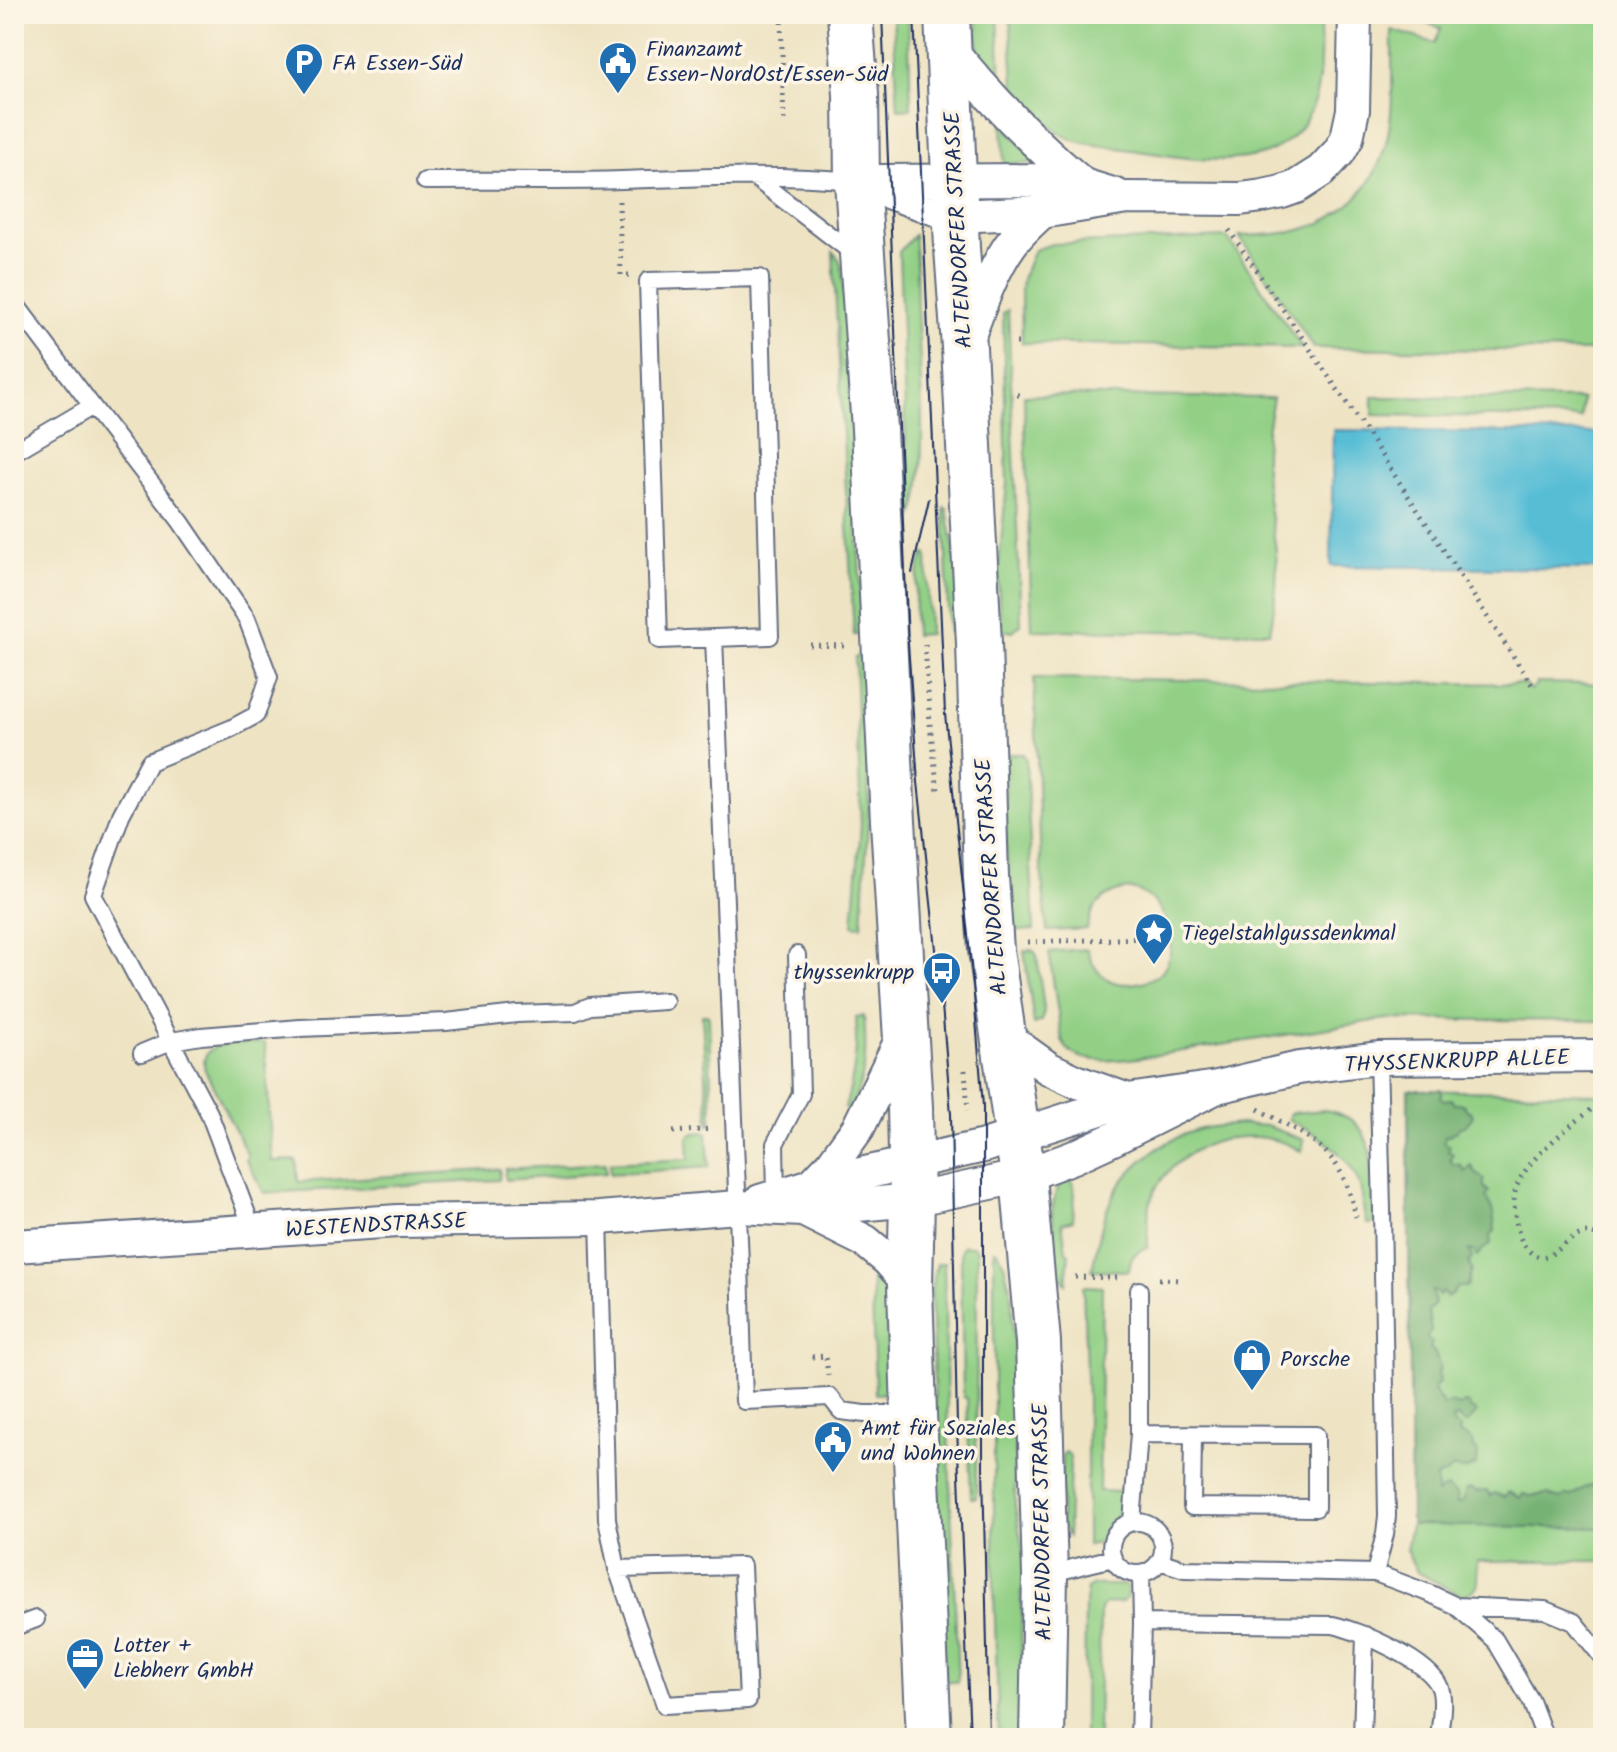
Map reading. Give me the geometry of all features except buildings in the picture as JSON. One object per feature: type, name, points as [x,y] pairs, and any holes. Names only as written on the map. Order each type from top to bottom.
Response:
[{"type":"main road","points":[[850,14],[910,1107],[910,1285],[929,1738]]},
{"type":"main road","name":"ALTENDORFER STRASSE","points":[[947,29],[979,643],[991,950],[1020,1156],[1038,1342],[1045,1575],[1042,1738]]},
{"type":"street","points":[[857,181],[1042,212],[1127,198],[1263,196],[1296,187],[1321,171],[1347,138],[1353,110],[1355,14]]},
{"type":"street","points":[[947,29],[974,79],[1043,151],[1083,185]]},
{"type":"street","points":[[955,198],[1047,180],[1083,185],[1127,198]]},
{"type":"street","points":[[964,347],[1009,246],[1024,227],[1042,212]]},
{"type":"street","points":[[792,1200],[832,1164],[858,1128],[905,1032]]},
{"type":"street","name":"THYSSENKRUPP ALLEE","points":[[1002,1035],[1048,1068],[1128,1100]]},
{"type":"street","name":"THYSSENKRUPP ALLEE","points":[[1020,1156],[1128,1100],[1217,1087],[1299,1068],[1378,1058],[1603,1056]]},
{"type":"street","name":"THYSSENKRUPP ALLEE","points":[[1074,1157],[1217,1087]]},
{"type":"street","name":"WESTENDSTRASSE","points":[[14,1246],[398,1221],[599,1218],[738,1207],[912,1181],[1020,1156],[1074,1157]]},
{"type":"street","name":"WESTENDSTRASSE","points":[[792,1200],[865,1241],[888,1260],[910,1285]]},
{"type":"lane","points":[[425,181],[754,177],[857,181]]},
{"type":"lane","points":[[754,177],[863,262]]},
{"type":"lane","points":[[760,278],[770,636],[714,638],[659,640],[648,281],[760,278]]},
{"type":"lane","points":[[14,302],[181,522],[247,619],[269,677],[256,715],[149,762],[121,815],[93,895],[209,1113],[253,1230]]},
{"type":"lane","points":[[14,452],[92,406]]},
{"type":"lane","points":[[714,638],[744,1401],[830,1397],[841,1411],[914,1414]]},
{"type":"lane","points":[[792,1200],[775,1144],[801,1094],[797,955]]},
{"type":"lane","points":[[142,1053],[171,1041],[201,1036],[446,1022],[665,1001]]},
{"type":"lane","points":[[1375,1573],[1387,1516],[1378,1058]]},
{"type":"lane","points":[[599,1218],[607,1519],[617,1569],[665,1705],[748,1700],[742,1566],[617,1569]]},
{"type":"lane","points":[[1132,1522],[1139,1434],[1139,1290]]},
{"type":"lane","points":[[1139,1434],[1316,1435],[1316,1508],[1192,1507],[1193,1435]]},
{"type":"lane","points":[[1132,1522],[1147,1524],[1158,1533],[1163,1547],[1159,1561],[1150,1571],[1141,1574],[1119,1568],[1111,1547],[1114,1536],[1132,1522]]},
{"type":"lane","points":[[1045,1575],[1113,1558]]},
{"type":"lane","points":[[1159,1561],[1184,1569],[1375,1573],[1431,1594],[1456,1606],[1495,1640],[1531,1701],[1545,1738]]},
{"type":"lane","points":[[1139,1738],[1141,1574]]},
{"type":"lane","points":[[1456,1606],[1545,1610],[1574,1622],[1603,1658]]},
{"type":"lane","points":[[14,1627],[36,1619]]},
{"type":"lane","points":[[1142,1623],[1333,1625],[1365,1635],[1432,1674],[1442,1694],[1439,1738]]},
{"type":"lane","points":[[1362,1738],[1365,1635]]},
{"type":"path","points":[[781,14],[784,126]]},
{"type":"path","points":[[618,180],[620,257]]},
{"type":"path","points":[[1209,199],[1534,688]]},
{"type":"path","points":[[925,644],[938,792]]},
{"type":"path","points":[[810,645],[850,646]]},
{"type":"path","points":[[1019,942],[1148,938]]},
{"type":"path","points":[[965,1070],[968,1110]]},
{"type":"path","points":[[1603,1100],[1534,1159],[1516,1189],[1514,1202],[1520,1236],[1533,1254],[1551,1255],[1573,1237],[1585,1233],[1597,1235],[1603,1240]]},
{"type":"path","points":[[673,1132],[734,1128]]},
{"type":"path","points":[[1290,1128],[1314,1141],[1333,1159],[1348,1189],[1359,1233],[1366,1241],[1383,1249]]},
{"type":"green space","points":[[893,14],[908,14],[911,108],[898,109]]},
{"type":"green space","points":[[976,14],[998,14],[1001,88],[979,64]]},
{"type":"green space","points":[[1010,14],[1320,14],[1319,78],[1312,108],[1285,143],[1257,156],[1201,159],[1077,141],[1044,120],[1014,85]]},
{"type":"green space","points":[[1398,14],[1603,14],[1603,351],[1314,348],[1239,236],[1290,232],[1320,223],[1354,200],[1369,182],[1380,162],[1390,120],[1392,30],[1435,43],[1441,28]]},
{"type":"green space","points":[[1002,123],[1036,163],[1004,164]]},
{"type":"green space","points":[[914,235],[922,451],[917,504],[911,519],[899,252]]},
{"type":"green space","points":[[1227,237],[1302,348],[1022,343],[1022,279],[1034,250],[1052,244]]},
{"type":"green space","points":[[833,252],[842,268],[863,635],[854,635]]},
{"type":"green space","points":[[1008,310],[1021,624],[1013,631],[1000,631],[998,572],[1007,484],[1003,313]]},
{"type":"green space","points":[[1024,395],[1273,398],[1265,456],[1266,487],[1277,562],[1270,632],[1032,630]]},
{"type":"green space","points":[[1373,397],[1582,399],[1581,418],[1373,415]]},
{"type":"green space","points":[[944,507],[947,509],[957,569],[960,632],[949,632]]},
{"type":"green space","points":[[924,554],[927,554],[929,634],[915,635],[916,583]]},
{"type":"green space","points":[[864,655],[869,805],[862,926],[853,925],[861,825],[855,657]]},
{"type":"green space","points":[[1034,678],[1525,684],[1530,690],[1536,683],[1603,684],[1603,1021],[1386,1019],[1128,1059],[1095,1060],[1074,1054],[1062,1040],[1049,952],[1087,949],[1100,974],[1114,982],[1132,984],[1151,979],[1161,972],[1168,960],[1170,939],[1159,908],[1144,894],[1132,890],[1112,893],[1101,901],[1092,912],[1087,929],[1047,931],[1041,866]]},
{"type":"green space","points":[[1004,754],[1023,754],[1026,760],[1034,930],[1017,931],[1012,915]]},
{"type":"green space","points":[[1031,950],[1037,956],[1044,1009],[1042,1021],[1034,1024],[1024,951]]},
{"type":"green space","points":[[702,1015],[709,1018],[712,1124],[709,1125]]},
{"type":"green space","points":[[864,1016],[864,1066],[859,1088],[848,1112],[845,1108],[855,1063],[856,1017]]},
{"type":"green space","points":[[265,1043],[272,1161],[296,1160],[298,1182],[500,1169],[499,1180],[264,1193],[205,1070],[204,1059],[208,1052],[224,1044]]},
{"type":"green space","points":[[1408,1090],[1603,1094],[1603,1561],[1477,1561],[1477,1587],[1462,1596],[1417,1572],[1406,1550],[1411,1525]]},
{"type":"green space","points":[[1408,1090],[1441,1090],[1443,1100],[1451,1099],[1454,1104],[1463,1104],[1471,1112],[1473,1116],[1466,1125],[1445,1136],[1445,1143],[1450,1146],[1448,1151],[1453,1154],[1450,1159],[1453,1164],[1461,1165],[1465,1172],[1472,1166],[1475,1173],[1484,1179],[1495,1231],[1490,1236],[1491,1244],[1479,1255],[1469,1250],[1472,1271],[1466,1287],[1459,1287],[1446,1297],[1442,1292],[1439,1296],[1432,1291],[1435,1304],[1428,1311],[1431,1331],[1427,1336],[1440,1369],[1440,1383],[1433,1392],[1443,1406],[1465,1403],[1477,1413],[1468,1423],[1458,1417],[1452,1419],[1453,1424],[1460,1428],[1459,1434],[1468,1437],[1473,1443],[1472,1449],[1477,1450],[1476,1465],[1462,1470],[1454,1467],[1436,1477],[1437,1494],[1447,1488],[1456,1494],[1457,1504],[1463,1501],[1466,1490],[1472,1489],[1476,1492],[1487,1491],[1490,1496],[1495,1493],[1504,1497],[1509,1492],[1520,1498],[1523,1494],[1548,1494],[1562,1499],[1599,1484],[1603,1485],[1603,1528],[1411,1525]]},
{"type":"green space","points":[[1325,1110],[1349,1118],[1367,1141],[1370,1150],[1372,1224],[1367,1224],[1360,1187],[1347,1162],[1326,1142],[1288,1119],[1290,1113]]},
{"type":"green space","points":[[1240,1124],[1267,1126],[1304,1140],[1302,1152],[1283,1143],[1243,1137],[1222,1140],[1184,1157],[1169,1171],[1153,1195],[1149,1210],[1148,1248],[1134,1256],[1129,1271],[1092,1270],[1100,1232],[1113,1196],[1143,1160],[1183,1135]]},
{"type":"green space","points":[[707,1132],[709,1167],[610,1174],[610,1163],[689,1159],[688,1138],[694,1133]]},
{"type":"green space","points":[[605,1163],[606,1173],[505,1180],[505,1169]]},
{"type":"green space","points":[[1071,1177],[1075,1194],[1073,1220],[1062,1223],[1066,1251],[1069,1253],[1066,1284],[1056,1272],[1052,1210],[1059,1187]]},
{"type":"green space","points":[[963,1246],[975,1246],[977,1252],[976,1498],[971,1498],[967,1398],[963,1397]]},
{"type":"green space","points":[[994,1250],[1004,1264],[1010,1283],[1015,1371],[1015,1506],[1027,1590],[1021,1591],[1019,1738],[999,1738],[994,1592]]},
{"type":"green space","points":[[871,1261],[880,1275],[885,1293],[891,1393],[875,1394]]},
{"type":"green space","points":[[944,1263],[958,1682],[944,1681],[931,1289],[937,1264]]},
{"type":"green space","points":[[1083,1286],[1102,1287],[1099,1491],[1119,1492],[1122,1502],[1119,1513],[1099,1543],[1087,1545],[1087,1398]]},
{"type":"green space","points":[[1066,1452],[1070,1459],[1068,1536],[1061,1523],[1062,1455]]},
{"type":"green space","points":[[1094,1585],[1124,1585],[1128,1597],[1100,1609],[1098,1738],[1084,1738],[1085,1602],[1087,1589]]},
{"type":"water","points":[[1333,430],[1603,433],[1603,569],[1331,566]]},
{"type":"tram line","points":[[882,14],[908,644],[918,782],[951,1114],[957,1427],[970,1738]]},
{"type":"tram line","points":[[914,14],[945,714],[983,1106],[983,1468],[989,1738]]},
{"type":"tram line","points":[[912,573],[929,499]]},
{"type":"place","name":"Finanzamt Essen-NordOst/Essen-Süd","points":[[618,95]]},
{"type":"place","name":"FA Essen-Süd","points":[[304,96]]},
{"type":"place","name":"Tiegelstahlgussdenkmal","points":[[1154,966]]},
{"type":"place","name":"thyssenkrupp","points":[[942,1005]]},
{"type":"place","name":"Porsche","points":[[1252,1392]]},
{"type":"place","name":"Amt für Soziales und Wohnen","points":[[833,1474]]},
{"type":"place","name":"Lotter + Liebherr GmbH","points":[[85,1691]]}]
